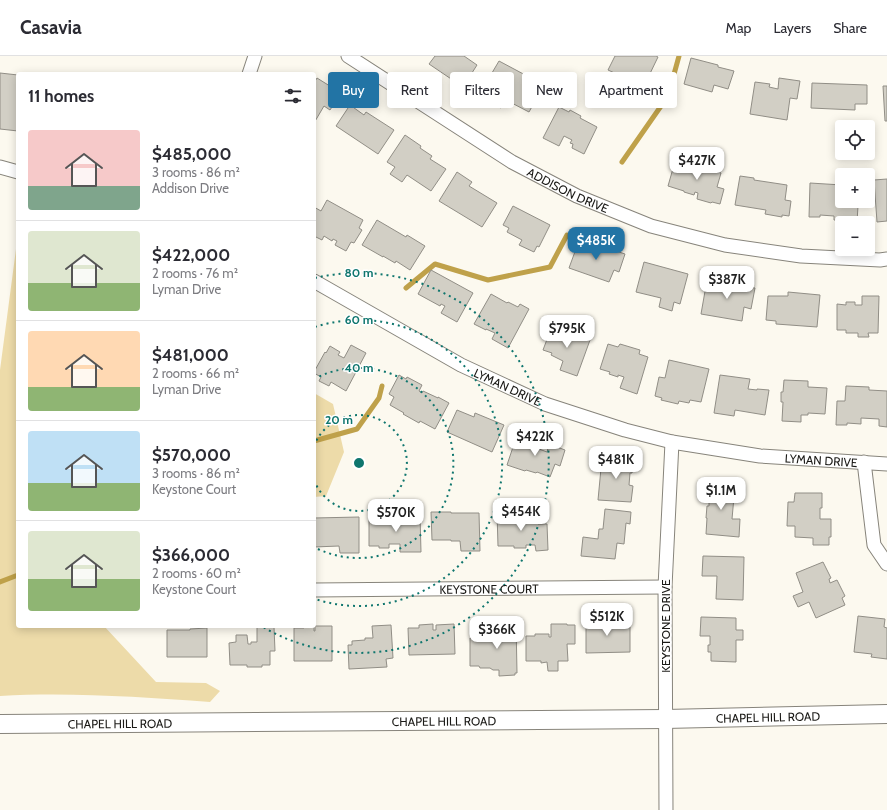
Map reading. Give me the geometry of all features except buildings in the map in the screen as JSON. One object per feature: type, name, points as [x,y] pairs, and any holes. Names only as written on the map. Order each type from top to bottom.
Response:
[{"type":"street","points":[[250,72],[255,56]]},
{"type":"street","name":"ADDISON DRIVE","points":[[348,56],[512,162],[577,196],[651,226],[725,245],[801,256],[880,260],[887,259]]},
{"type":"street","points":[[0,167],[16,171]]},
{"type":"street","name":"LYMAN DRIVE","points":[[316,282],[461,365],[545,404],[624,430],[672,442],[760,456],[887,464]]},
{"type":"street","name":"KEYSTONE DRIVE","points":[[666,810],[665,587],[672,442]]},
{"type":"street","points":[[864,462],[874,546],[887,564]]},
{"type":"street","name":"KEYSTONE COURT","points":[[316,590],[665,587]]},
{"type":"street","name":"CHAPEL HILL ROAD","points":[[0,724],[665,719],[887,714]]},
{"type":"shaded area","points":[[16,249],[16,628],[106,628],[156,682],[206,683],[220,691],[210,702],[79,695],[0,696],[0,370]]},
{"type":"shaded area","points":[[316,394],[333,404],[344,452],[326,496],[316,497]]},
{"type":"waterway","points":[[622,162],[668,96],[679,56]]},
{"type":"waterway","points":[[406,288],[435,264],[488,280],[550,267],[567,235]]},
{"type":"waterway","points":[[316,440],[357,429],[379,398],[382,386]]},
{"type":"waterway","points":[[0,582],[16,576]]}]
